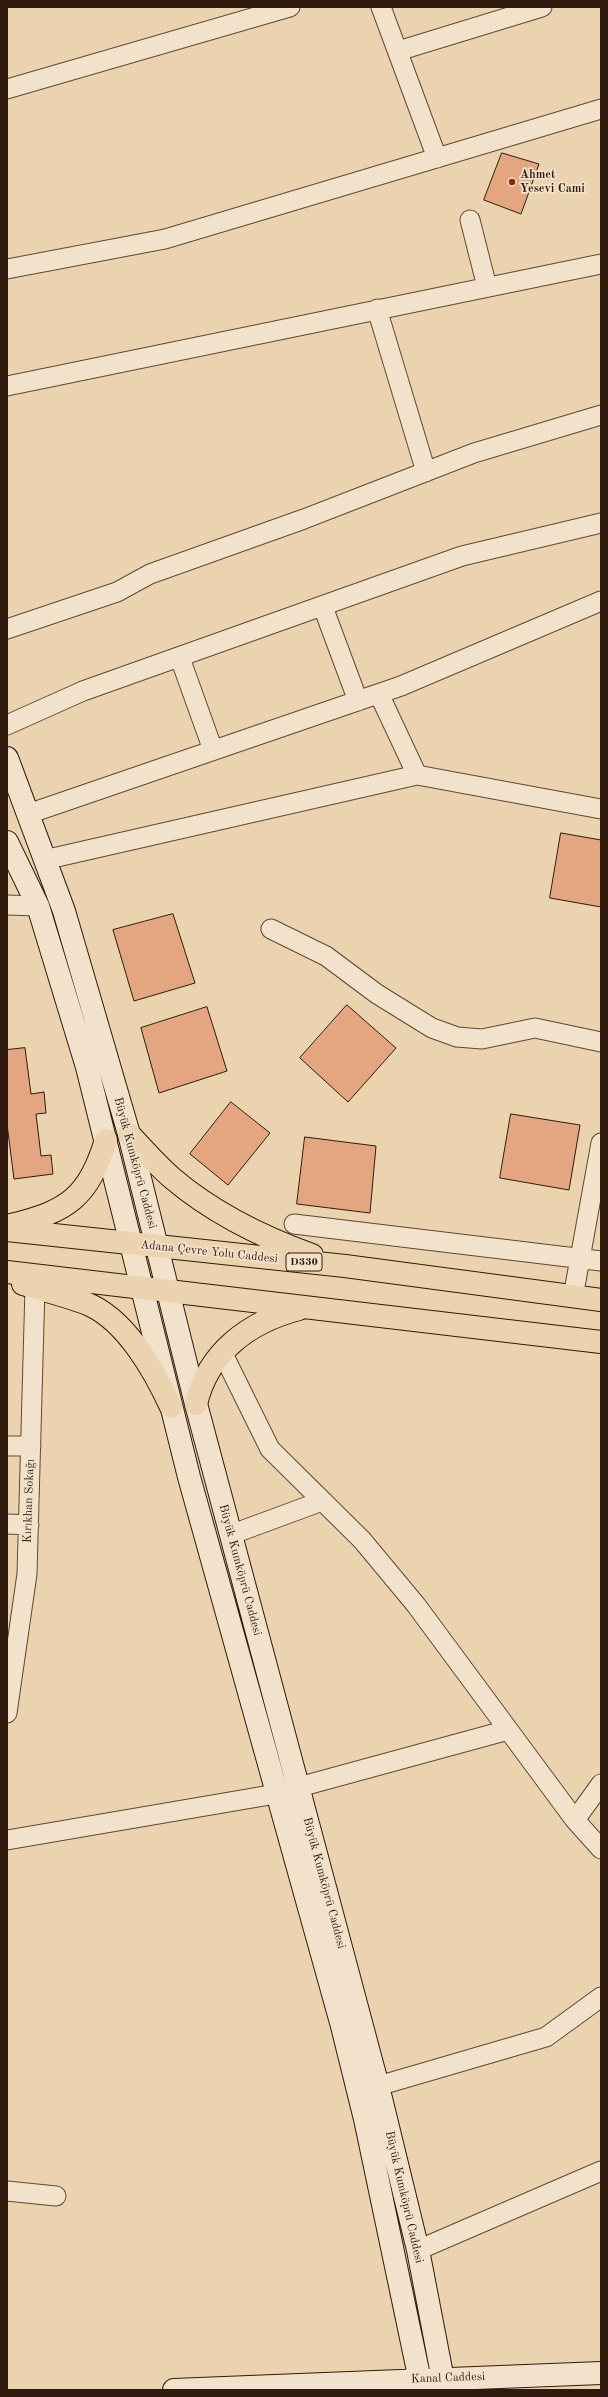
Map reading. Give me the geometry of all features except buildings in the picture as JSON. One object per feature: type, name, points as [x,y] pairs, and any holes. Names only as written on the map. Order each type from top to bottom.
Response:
[{"type":"highway","points":[[129,1134],[172,1178],[212,1208],[288,1246],[345,1266]]},
{"type":"highway","points":[[7,1226],[60,1210],[75,1199],[97,1168],[106,1140]]},
{"type":"highway","name":"Adana Çevre Yolu Caddesi","points":[[7,1230],[345,1266],[601,1300]]},
{"type":"highway","points":[[7,1272],[306,1306],[601,1342]]},
{"type":"highway","points":[[7,1278],[92,1306],[109,1318],[150,1365],[171,1406]]},
{"type":"highway","points":[[196,1404],[202,1381],[222,1352],[240,1336],[264,1320],[306,1306]]},
{"type":"main road","name":"Büyük Kumköprü Caddesi","points":[[7,758],[64,911],[129,1134],[230,1535],[299,1787],[378,2086],[418,2250],[444,2384]]},
{"type":"main road","name":"Büyük Kumköprü Caddesi","points":[[7,842],[38,906],[71,1011],[106,1140],[171,1406],[276,1794],[342,2026],[365,2119],[421,2384]]},
{"type":"main road","name":"Kanal Caddesi","points":[[174,2390],[444,2384],[601,2373]]},
{"type":"street","points":[[7,89],[290,7]]},
{"type":"street","points":[[381,7],[437,158]]},
{"type":"street","points":[[398,51],[542,7]]},
{"type":"street","points":[[7,269],[165,238],[601,109]]},
{"type":"street","points":[[470,220],[487,287]]},
{"type":"street","points":[[7,386],[601,264]]},
{"type":"street","points":[[377,309],[426,472]]},
{"type":"street","points":[[7,629],[117,592],[150,574],[297,521],[474,453],[601,415]]},
{"type":"street","points":[[7,725],[83,691],[180,658],[462,556],[601,523]]},
{"type":"street","points":[[28,814],[379,694],[601,601]]},
{"type":"street","points":[[323,607],[358,701]]},
{"type":"street","points":[[180,658],[213,750]]},
{"type":"street","points":[[379,694],[416,775]]},
{"type":"street","points":[[44,860],[416,775],[601,809]]},
{"type":"street","points":[[7,905],[38,906]]},
{"type":"street","points":[[271,929],[326,956],[378,994],[432,1028],[457,1037],[482,1039],[535,1028],[601,1042]]},
{"type":"street","points":[[573,1297],[601,1143]]},
{"type":"street","points":[[294,1224],[601,1261]]},
{"type":"street","name":"Kırıkhan Sokağı","points":[[8,1705],[27,1574],[35,1288]]},
{"type":"street","points":[[222,1352],[270,1449],[362,1540],[416,1605],[575,1820],[601,1849]]},
{"type":"street","points":[[7,1446],[31,1446]]},
{"type":"street","points":[[230,1535],[322,1501]]},
{"type":"street","points":[[7,1524],[29,1524]]},
{"type":"street","points":[[299,1787],[508,1730]]},
{"type":"street","points":[[575,1820],[601,1784]]},
{"type":"street","points":[[7,1840],[276,1794]]},
{"type":"street","points":[[378,2086],[546,2037],[601,1997]]},
{"type":"street","points":[[418,2250],[601,2171]]},
{"type":"street","points":[[7,2191],[56,2196]]},
{"type":"place","name":"Ahmet Yesevi Cami","points":[[512,182]]}]
